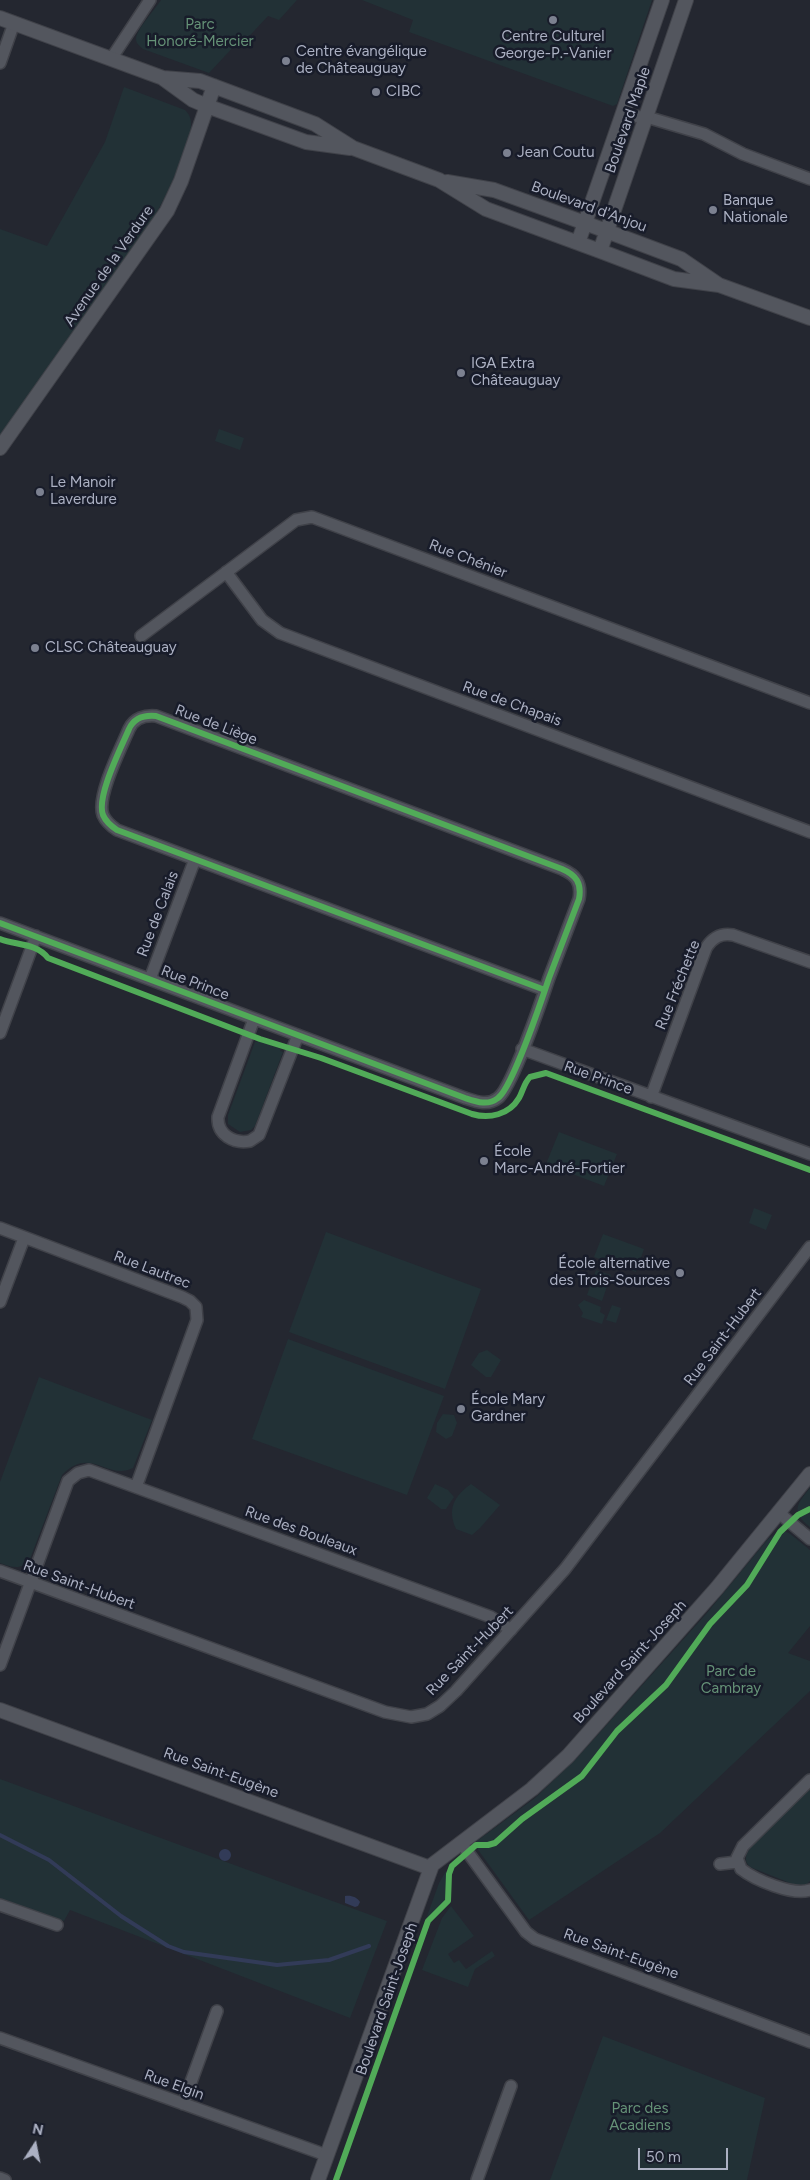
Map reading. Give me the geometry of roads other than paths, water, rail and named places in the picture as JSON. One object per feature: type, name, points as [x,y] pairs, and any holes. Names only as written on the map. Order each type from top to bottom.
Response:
[{"type":"street","points":[[111,59],[150,0]]},
{"type":"street","name":"Boulevard Maple","points":[[578,243],[662,0]]},
{"type":"street","name":"Boulevard Maple","points":[[600,251],[686,0]]},
{"type":"street","name":"Boulevard d'Anjou","points":[[0,18],[163,78],[200,81],[214,86],[315,124],[353,148],[439,180],[494,190],[607,231],[681,259],[719,285]]},
{"type":"street","points":[[0,63],[14,23]]},
{"type":"street","points":[[646,47],[667,55]]},
{"type":"street","name":"Boulevard d'Anjou","points":[[163,78],[193,100],[207,106],[306,142],[353,148]]},
{"type":"street","name":"Avenue de la Verdure","points":[[0,448],[167,211],[184,173],[214,86]]},
{"type":"street","points":[[624,114],[704,134],[743,154],[810,179]]},
{"type":"street","name":"Boulevard d'Anjou","points":[[439,180],[486,209],[674,278],[719,285],[810,318]]},
{"type":"street","name":"Rue Chénier","points":[[141,636],[296,520],[312,517],[810,703]]},
{"type":"street","name":"Rue de Chapais","points":[[226,572],[262,620],[280,633],[810,832]]},
{"type":"street","name":"Rue de Liège","points":[[522,1049],[545,990],[579,899],[578,880],[568,872],[156,716],[140,718],[131,724],[103,796],[103,816],[117,830],[545,990]]},
{"type":"street","name":"Rue de Calais","points":[[150,979],[195,859]]},
{"type":"street","name":"Rue Prince","points":[[0,923],[483,1103],[498,1099],[505,1092],[522,1049],[810,1154]]},
{"type":"street","name":"Rue Fréchette","points":[[651,1097],[706,948],[713,939],[722,934],[733,935],[810,962]]},
{"type":"street","points":[[0,1033],[36,936]]},
{"type":"street","points":[[254,1019],[218,1117],[219,1129],[222,1134],[234,1140],[250,1141],[255,1139],[262,1130],[298,1035]]},
{"type":"street","name":"Rue Lautrec","points":[[0,1228],[182,1297],[196,1307],[197,1320],[136,1487]]},
{"type":"street","points":[[0,1302],[24,1238]]},
{"type":"street","name":"Rue Saint-Hubert","points":[[0,1571],[385,1712],[403,1716],[427,1714],[452,1696],[565,1570],[810,1247]]},
{"type":"street","name":"Rue des Bouleaux","points":[[30,1582],[68,1481],[83,1471],[96,1472],[488,1616],[511,1630]]},
{"type":"street","name":"Boulevard Saint-Joseph","points":[[318,2180],[430,1868],[438,1859],[532,1789],[568,1756],[687,1622],[810,1474]]},
{"type":"street","points":[[779,1513],[810,1539]]},
{"type":"street","points":[[0,1665],[30,1582]]},
{"type":"street","name":"Rue Saint-Eugène","points":[[0,1710],[430,1868]]},
{"type":"street","points":[[810,1780],[743,1846],[738,1854],[737,1862],[745,1872],[788,1890],[798,1892],[810,1890]]},
{"type":"street","name":"Rue Saint-Eugène","points":[[461,1843],[526,1932],[535,1939],[810,2042]]},
{"type":"street","points":[[720,1864],[737,1862]]},
{"type":"street","points":[[0,1904],[57,1925]]},
{"type":"street","points":[[183,2104],[217,2011]]},
{"type":"street","name":"Rue Elgin","points":[[0,2038],[326,2155]]},
{"type":"street","points":[[477,2180],[511,2086]]},
{"type":"street","points":[[0,2178],[5,2180]]},
{"type":"water","points":[[227,1849],[230,1850],[230,1860],[223,1861],[220,1860],[219,1853],[220,1850]]},
{"type":"water","points":[[345,1896],[352,1896],[357,1899],[360,1902],[358,1906],[355,1907],[345,1903]]},
{"type":"waterway","points":[[0,1835],[49,1860],[121,1916],[168,1946],[184,1952],[277,1965],[329,1960],[369,1946]]},
{"type":"place","name":"Centre Culturel George-P.-Vanier","points":[[553,20]]},
{"type":"place","name":"Centre évangélique de Châteauguay","points":[[286,61]]},
{"type":"place","name":"CIBC","points":[[376,92]]},
{"type":"place","name":"Jean Coutu","points":[[507,153]]},
{"type":"place","name":"Banque Nationale","points":[[713,210]]},
{"type":"place","name":"IGA Extra Châteauguay","points":[[461,373]]},
{"type":"place","name":"Le Manoir Laverdure","points":[[40,492]]},
{"type":"place","name":"CLSC Châteauguay","points":[[35,648]]},
{"type":"place","name":"École Marc-André-Fortier","points":[[484,1161]]},
{"type":"place","name":"École alternative des Trois-Sources","points":[[680,1273]]},
{"type":"place","name":"École Mary Gardner","points":[[461,1409]]},
{"type":"park label","name":"Parc Honoré-Mercier","points":[[200,34]]},
{"type":"park label","name":"Parc de Cambray","points":[[731,1680]]},
{"type":"park label","name":"Parc des Acadiens","points":[[640,2118]]}]
